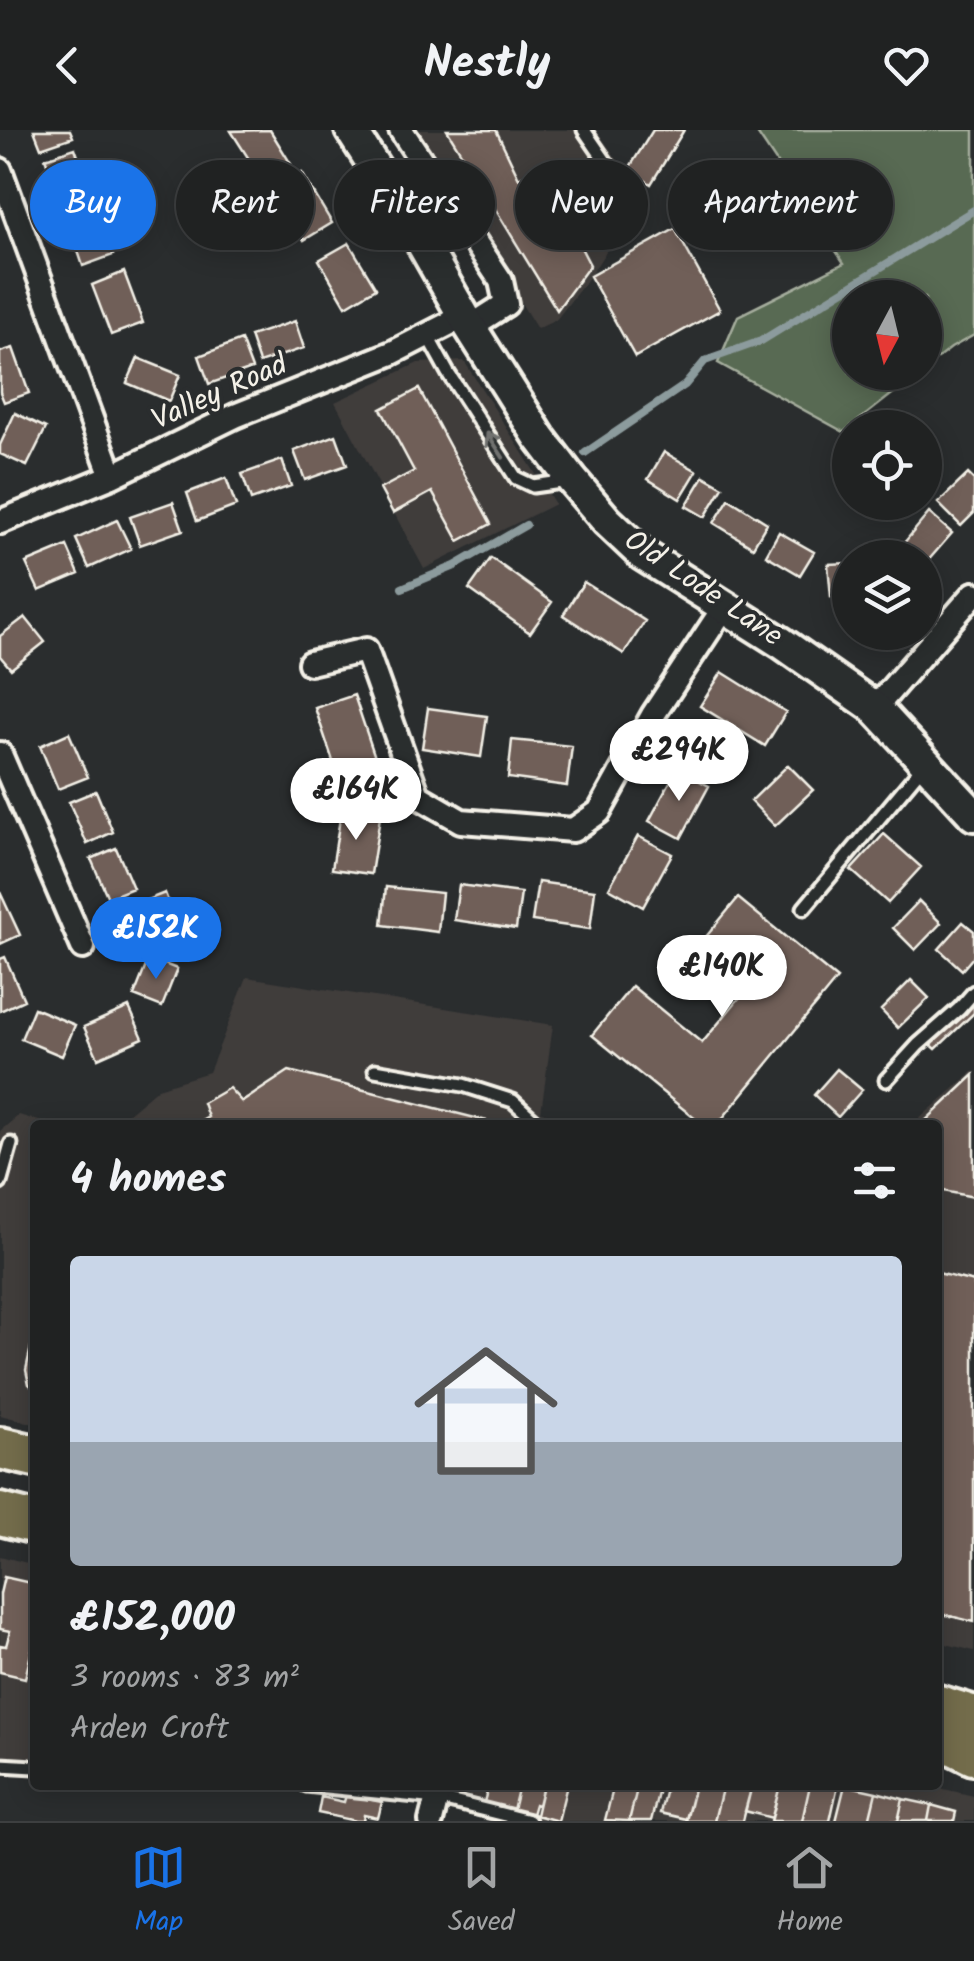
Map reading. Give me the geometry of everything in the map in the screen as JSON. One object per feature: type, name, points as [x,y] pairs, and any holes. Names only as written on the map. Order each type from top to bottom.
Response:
[{"type":"highway","points":[[0,1448],[30,1455]]},
{"type":"highway","points":[[0,1514],[30,1522]]},
{"type":"highway","points":[[942,1686],[974,1694]]},
{"type":"highway","points":[[942,1707],[974,1717]]},
{"type":"highway","points":[[942,1738],[974,1754]]},
{"type":"highway","points":[[942,1747],[974,1754]]},
{"type":"street","name":"Old Lode Lane","points":[[351,130],[540,438],[607,520],[643,554],[875,708],[974,815]]},
{"type":"street","points":[[401,130],[501,280],[506,304],[467,322]]},
{"type":"street","points":[[0,170],[112,476]]},
{"type":"street","name":"Valley Road","points":[[0,522],[112,476],[235,416],[467,322]]},
{"type":"street","points":[[875,708],[974,594]]},
{"type":"street","points":[[310,663],[366,650],[418,796],[462,821],[573,830],[599,812],[653,715],[725,606]]},
{"type":"street","points":[[0,754],[83,947]]},
{"type":"street","points":[[431,1821],[438,1791]]},
{"type":"lane","points":[[584,130],[605,160]]},
{"type":"lane","points":[[427,335],[516,478],[532,486],[572,480]]},
{"type":"lane","points":[[804,908],[926,762]]},
{"type":"lane","points":[[886,1080],[974,992]]},
{"type":"lane","points":[[375,1070],[463,1084],[513,1101],[534,1120]]},
{"type":"lane","points":[[0,1183],[11,1144]]},
{"type":"lane","points":[[0,1764],[30,1767]]},
{"type":"lane","points":[[438,1791],[529,1821]]},
{"type":"shaded area","points":[[414,130],[596,130],[618,160],[515,160],[515,250],[607,250],[556,320],[537,329],[488,250],[495,250],[495,160],[433,160]]},
{"type":"shaded area","points":[[464,361],[555,504],[424,569],[335,402],[418,363]]},
{"type":"shaded area","points":[[247,977],[553,1025],[541,1112],[571,1120],[120,1120],[158,1088],[209,1072]]},
{"type":"shaded area","points":[[974,1071],[974,1651],[942,1643],[942,1120],[918,1120]]},
{"type":"shaded area","points":[[19,1115],[36,1120],[30,1120],[30,1423],[0,1415],[0,1131]]},
{"type":"shaded area","points":[[0,1556],[30,1564],[30,1774],[0,1772]]},
{"type":"shaded area","points":[[942,1789],[974,1796],[974,1821],[504,1821],[465,1812],[470,1790]]},
{"type":"green space","points":[[755,130],[974,130],[974,335],[942,355],[942,280],[832,280],[832,390],[897,390],[872,410],[832,410],[832,425],[718,363],[738,316],[844,263],[835,250],[893,250],[893,160],[775,160]]},
{"type":"building","points":[[34,130],[70,130],[73,137],[41,148]]},
{"type":"building","points":[[270,130],[289,160],[250,160],[231,131]]},
{"type":"building","points":[[447,130],[496,130],[515,170],[515,241],[495,209],[495,160],[465,160]]},
{"type":"building","points":[[653,130],[684,130],[651,184],[648,160],[634,160]]},
{"type":"building","points":[[75,148],[79,160],[46,160]]},
{"type":"building","points":[[314,193],[332,223],[314,234]]},
{"type":"building","points":[[668,233],[668,250],[687,250],[720,310],[635,357],[590,276],[637,250],[648,250],[648,244]]},
{"type":"building","points":[[78,250],[111,250],[113,255],[83,266]]},
{"type":"building","points":[[337,250],[353,250],[376,288],[346,306],[319,260]]},
{"type":"building","points":[[520,250],[582,250],[590,265],[557,310]]},
{"type":"building","points":[[124,272],[143,323],[111,335],[92,285]]},
{"type":"building","points":[[295,321],[304,348],[259,363],[250,336]]},
{"type":"building","points":[[241,340],[252,369],[209,384],[199,356]]},
{"type":"building","points":[[13,348],[29,393],[4,402],[0,392],[0,352]]},
{"type":"building","points":[[138,358],[180,375],[169,401],[127,383]]},
{"type":"building","points":[[419,389],[491,524],[459,541],[432,492],[393,513],[380,489],[414,471],[381,409]]},
{"type":"building","points":[[15,413],[46,428],[27,466],[0,454],[0,445]]},
{"type":"building","points":[[336,435],[347,465],[305,480],[294,451]]},
{"type":"building","points":[[664,452],[697,471],[680,499],[648,479]]},
{"type":"building","points":[[282,460],[291,486],[251,500],[242,474]]},
{"type":"building","points":[[968,474],[974,480],[974,513],[961,526],[942,507],[942,499]]},
{"type":"building","points":[[704,476],[723,487],[705,517],[686,506]]},
{"type":"building","points":[[226,478],[236,506],[197,521],[187,493]]},
{"type":"building","points":[[729,499],[767,523],[753,547],[714,523]]},
{"type":"building","points":[[173,502],[183,530],[140,545],[130,517]]},
{"type":"building","points":[[117,520],[131,549],[89,568],[76,539]]},
{"type":"building","points":[[923,520],[937,520],[952,533],[942,545],[942,540],[906,540]]},
{"type":"building","points":[[779,532],[814,552],[800,575],[766,555]]},
{"type":"building","points":[[67,546],[79,574],[39,591],[26,563]]},
{"type":"building","points":[[491,558],[552,602],[530,633],[469,589]]},
{"type":"building","points":[[828,564],[832,564],[832,597],[831,597]]},
{"type":"building","points":[[584,582],[645,621],[624,654],[563,615]]},
{"type":"building","points":[[25,617],[45,642],[11,669],[0,656],[0,636]]},
{"type":"building","points":[[722,672],[786,712],[765,746],[700,706]]},
{"type":"building","points":[[354,695],[382,778],[343,791],[315,708]]},
{"type":"building","points":[[428,708],[487,716],[481,757],[422,748]]},
{"type":"building","points":[[69,733],[88,777],[58,789],[40,746]]},
{"type":"building","points":[[512,740],[572,746],[567,786],[508,778]]},
{"type":"building","points":[[788,765],[813,790],[775,826],[751,801]]},
{"type":"building","points":[[677,769],[709,786],[681,838],[649,821]]},
{"type":"building","points":[[96,791],[113,832],[87,844],[69,802]]},
{"type":"building","points":[[341,812],[380,817],[371,874],[332,869]]},
{"type":"building","points":[[884,834],[921,867],[888,903],[851,870]]},
{"type":"building","points":[[638,836],[672,854],[643,907],[609,888]]},
{"type":"building","points":[[116,848],[133,888],[108,898],[91,859]]},
{"type":"building","points":[[538,882],[595,890],[590,929],[532,921]]},
{"type":"building","points":[[459,885],[521,893],[516,929],[454,920]]},
{"type":"building","points":[[386,887],[442,893],[438,932],[382,925]]},
{"type":"building","points":[[0,892],[20,935],[0,944]]},
{"type":"building","points":[[165,893],[181,935],[153,945],[137,904]]},
{"type":"building","points":[[738,898],[837,979],[721,1120],[697,1120],[592,1035],[632,986],[702,1043],[750,985],[700,944]]},
{"type":"building","points":[[919,901],[941,923],[915,950],[893,928]]},
{"type":"building","points":[[963,922],[974,931],[974,956],[962,970],[939,949]]},
{"type":"building","points":[[5,957],[24,1000],[0,1011],[0,959]]},
{"type":"building","points":[[149,958],[177,969],[162,1007],[134,996]]},
{"type":"building","points":[[911,980],[929,998],[898,1028],[881,1010]]},
{"type":"building","points":[[974,1001],[974,1013],[936,1049],[928,1042]]},
{"type":"building","points":[[129,1007],[143,1038],[98,1058],[84,1027]]},
{"type":"building","points":[[34,1008],[75,1025],[62,1056],[21,1039]]},
{"type":"building","points":[[837,1069],[862,1090],[838,1117],[814,1095]]},
{"type":"building","points":[[289,1071],[483,1120],[203,1120],[208,1117],[203,1103],[229,1088],[242,1102]]},
{"type":"building","points":[[974,1075],[974,1197],[942,1191],[942,1120],[926,1120]]},
{"type":"building","points":[[942,1274],[974,1282],[974,1622],[942,1614]]},
{"type":"building","points":[[30,1351],[30,1385],[26,1370]]},
{"type":"building","points":[[4,1577],[30,1583],[30,1658],[25,1678],[0,1672],[0,1645],[6,1646],[10,1631],[0,1629]]},
{"type":"building","points":[[488,1790],[518,1790],[513,1810],[484,1802]]},
{"type":"building","points":[[518,1790],[542,1790],[532,1814],[513,1810]]},
{"type":"building","points":[[542,1790],[566,1790],[558,1821],[536,1815]]},
{"type":"building","points":[[613,1790],[637,1790],[629,1821],[605,1820]]},
{"type":"building","points":[[637,1790],[659,1790],[651,1821],[629,1821]]},
{"type":"building","points":[[666,1790],[694,1790],[686,1819],[660,1813]]},
{"type":"building","points":[[694,1790],[722,1790],[714,1821],[686,1821]]},
{"type":"building","points":[[722,1790],[751,1790],[743,1821],[714,1821]]},
{"type":"building","points":[[751,1790],[779,1790],[772,1818],[745,1811]]},
{"type":"building","points":[[779,1790],[809,1790],[802,1821],[771,1821]]},
{"type":"building","points":[[809,1790],[837,1790],[830,1821],[802,1821]]},
{"type":"building","points":[[844,1790],[876,1792],[869,1821],[836,1821]]},
{"type":"building","points":[[876,1792],[903,1799],[898,1821],[869,1821]]},
{"type":"building","points":[[346,1795],[382,1802],[378,1818],[364,1815],[363,1821],[356,1821],[318,1813],[321,1797],[344,1802]]},
{"type":"building","points":[[903,1799],[931,1805],[928,1821],[898,1821]]},
{"type":"building","points":[[931,1805],[956,1812],[954,1821],[928,1821]]},
{"type":"waterway","points":[[585,453],[685,385],[705,361],[761,341],[974,210]]},
{"type":"waterway","points":[[402,588],[455,566],[526,525]]}]
